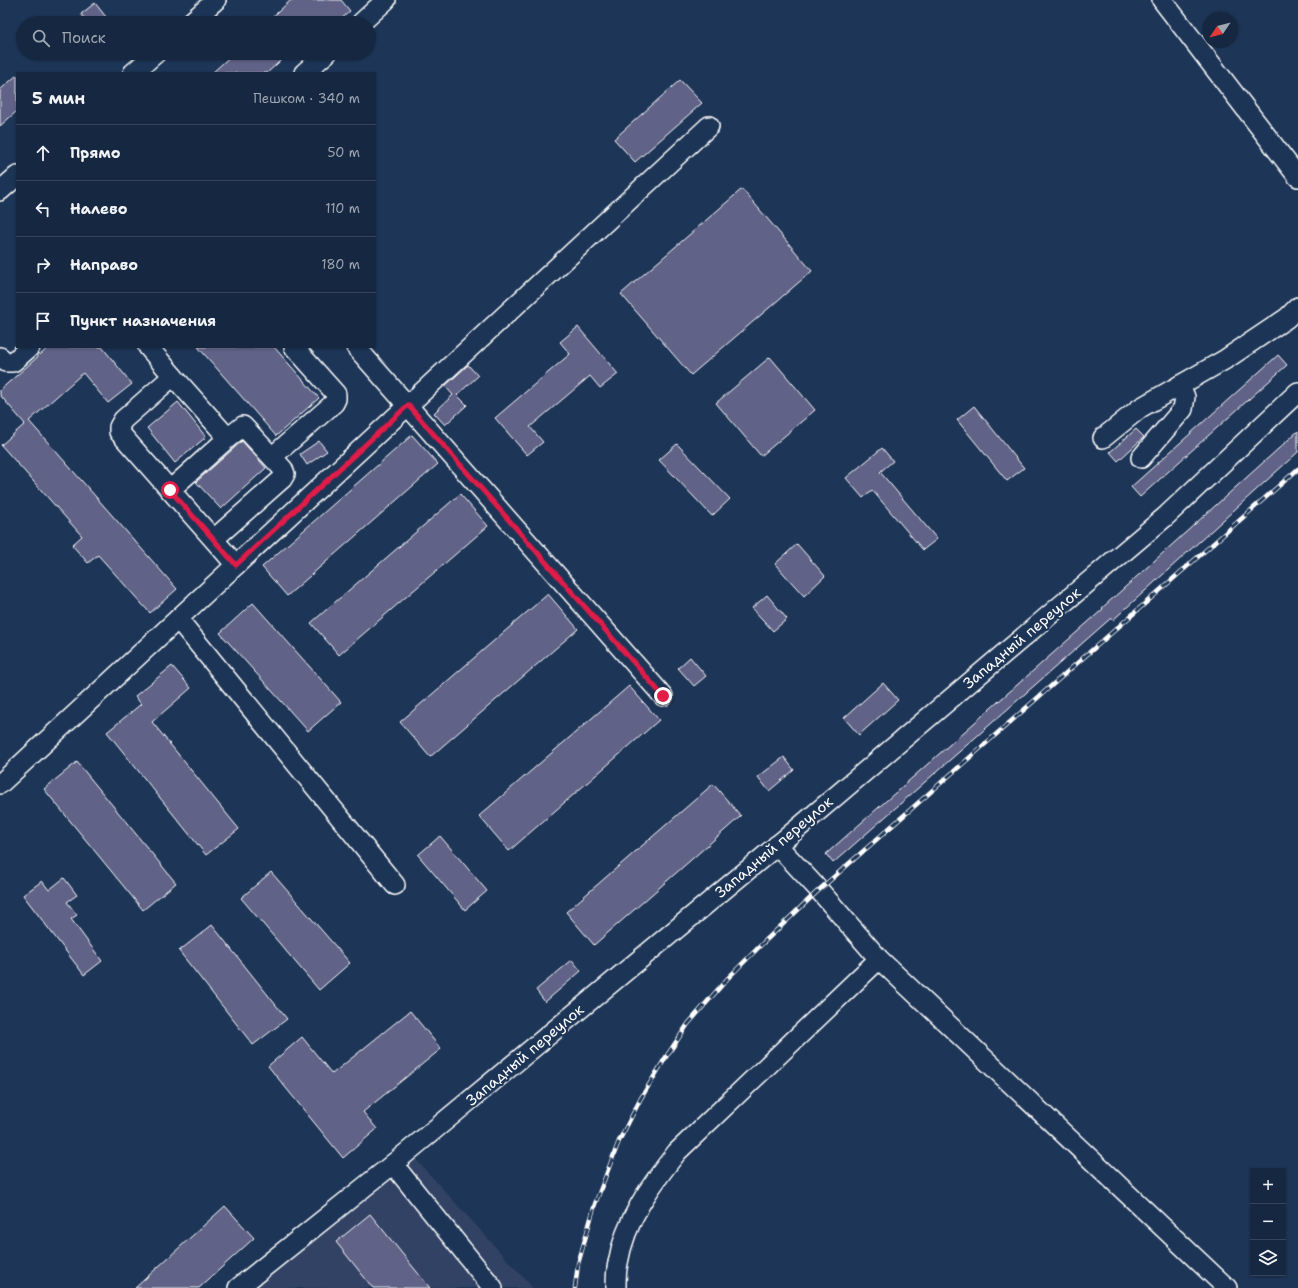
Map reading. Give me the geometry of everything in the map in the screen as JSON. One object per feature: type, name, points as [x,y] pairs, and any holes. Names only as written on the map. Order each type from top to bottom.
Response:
[{"type":"street","points":[[198,16],[216,0]]},
{"type":"street","points":[[369,16],[386,0]]},
{"type":"street","points":[[1162,0],[1298,177]]},
{"type":"street","points":[[134,72],[148,60]]},
{"type":"street","points":[[305,72],[319,60]]},
{"type":"street","points":[[0,784],[709,126]]},
{"type":"street","points":[[0,191],[16,177]]},
{"type":"street","points":[[1103,438],[1140,408],[1226,359],[1287,318],[1298,307]]},
{"type":"street","points":[[0,357],[6,362],[13,362],[29,348]]},
{"type":"street","points":[[149,348],[228,438]]},
{"type":"street","points":[[272,457],[334,403],[336,399],[336,394],[295,348]]},
{"type":"street","points":[[357,348],[663,696]]},
{"type":"street","points":[[173,376],[123,420],[119,427],[119,432],[236,565]]},
{"type":"street","points":[[1141,458],[1183,408],[1185,396],[1180,385]]},
{"type":"street","name":"Западный переулок","points":[[238,1288],[393,1164],[777,846],[1165,517],[1298,392]]},
{"type":"street","points":[[170,490],[243,426],[283,469],[285,474],[282,479],[214,539]]},
{"type":"street","points":[[178,619],[395,885]]},
{"type":"street","points":[[777,846],[819,890],[879,959],[1227,1288]]},
{"type":"street","points":[[616,1288],[617,1264],[628,1229],[650,1187],[677,1152],[879,959]]},
{"type":"street","points":[[393,1164],[493,1288]]},
{"type":"shaded area","points":[[401,1143],[533,1288],[231,1288]]},
{"type":"building","points":[[291,0],[341,0],[350,11],[345,16],[274,16]]},
{"type":"building","points":[[95,3],[105,16],[83,16],[81,14]]},
{"type":"building","points":[[226,60],[281,60],[268,72],[213,72]]},
{"type":"building","points":[[16,76],[16,112],[0,126],[0,90]]},
{"type":"building","points":[[680,80],[702,103],[635,162],[614,139]]},
{"type":"building","points":[[742,189],[812,271],[691,375],[621,294]]},
{"type":"building","points":[[578,327],[618,374],[600,388],[590,376],[530,427],[543,442],[527,455],[495,418],[570,354],[560,342]]},
{"type":"building","points":[[48,348],[103,348],[132,384],[108,403],[83,373],[29,421],[177,589],[150,613],[98,555],[88,563],[72,545],[82,536],[1,445],[25,424],[0,395],[0,390]]},
{"type":"building","points":[[199,348],[275,348],[319,398],[276,436]]},
{"type":"building","points":[[1278,355],[1287,365],[1140,497],[1131,487]]},
{"type":"building","points":[[770,357],[815,410],[761,456],[716,403]]},
{"type":"building","points":[[468,365],[478,376],[457,395],[467,405],[445,425],[434,413],[453,395],[445,386]]},
{"type":"building","points":[[178,402],[206,437],[175,463],[147,428]]},
{"type":"building","points":[[974,406],[1024,468],[1007,481],[957,420]]},
{"type":"building","points":[[1136,429],[1144,437],[1118,461],[1110,452]]},
{"type":"building","points":[[1298,431],[1298,452],[1113,620],[1111,618],[833,863],[826,854],[1103,609],[1102,608]]},
{"type":"building","points":[[412,435],[438,464],[287,596],[262,567]]},
{"type":"building","points":[[242,441],[266,468],[221,509],[196,482]]},
{"type":"building","points":[[319,441],[327,451],[307,465],[300,454]]},
{"type":"building","points":[[677,444],[730,499],[712,516],[659,460]]},
{"type":"building","points":[[882,448],[893,461],[880,472],[937,539],[923,550],[872,490],[863,498],[846,478]]},
{"type":"building","points":[[460,494],[488,526],[339,655],[311,623]]},
{"type":"building","points":[[797,544],[825,576],[804,596],[775,564]]},
{"type":"building","points":[[548,594],[578,629],[430,757],[400,722]]},
{"type":"building","points":[[767,595],[787,619],[773,631],[752,608]]},
{"type":"building","points":[[253,603],[341,702],[308,731],[220,633]]},
{"type":"building","points":[[690,657],[706,676],[694,686],[678,668]]},
{"type":"building","points":[[172,666],[191,688],[152,722],[239,829],[206,855],[107,732],[141,704],[135,696]]},
{"type":"building","points":[[883,683],[898,700],[859,735],[844,718]]},
{"type":"building","points":[[629,686],[659,720],[509,851],[479,816]]},
{"type":"building","points":[[784,757],[794,770],[769,791],[758,777]]},
{"type":"building","points":[[77,762],[176,883],[143,910],[44,789]]},
{"type":"building","points":[[713,784],[741,816],[594,945],[566,912]]},
{"type":"building","points":[[440,836],[487,891],[465,910],[418,855]]},
{"type":"building","points":[[271,872],[350,963],[319,990],[241,898]]},
{"type":"building","points":[[64,878],[77,895],[67,902],[77,915],[71,919],[102,961],[84,975],[23,895],[42,881],[49,890]]},
{"type":"building","points":[[212,925],[287,1019],[253,1045],[179,951]]},
{"type":"building","points":[[572,960],[581,971],[545,1002],[536,990]]},
{"type":"building","points":[[410,1011],[441,1049],[363,1112],[377,1129],[343,1158],[268,1066],[302,1037],[332,1074]]},
{"type":"building","points":[[225,1206],[254,1238],[199,1288],[135,1288]]},
{"type":"building","points":[[370,1214],[430,1288],[373,1288],[336,1242]]},
{"type":"railway","points":[[575,1288],[578,1264],[595,1204],[619,1141],[641,1098],[688,1024],[728,978],[819,890],[1298,469]]},
{"type":"route","points":[[170,490],[236,565],[408,405],[663,696]]}]
